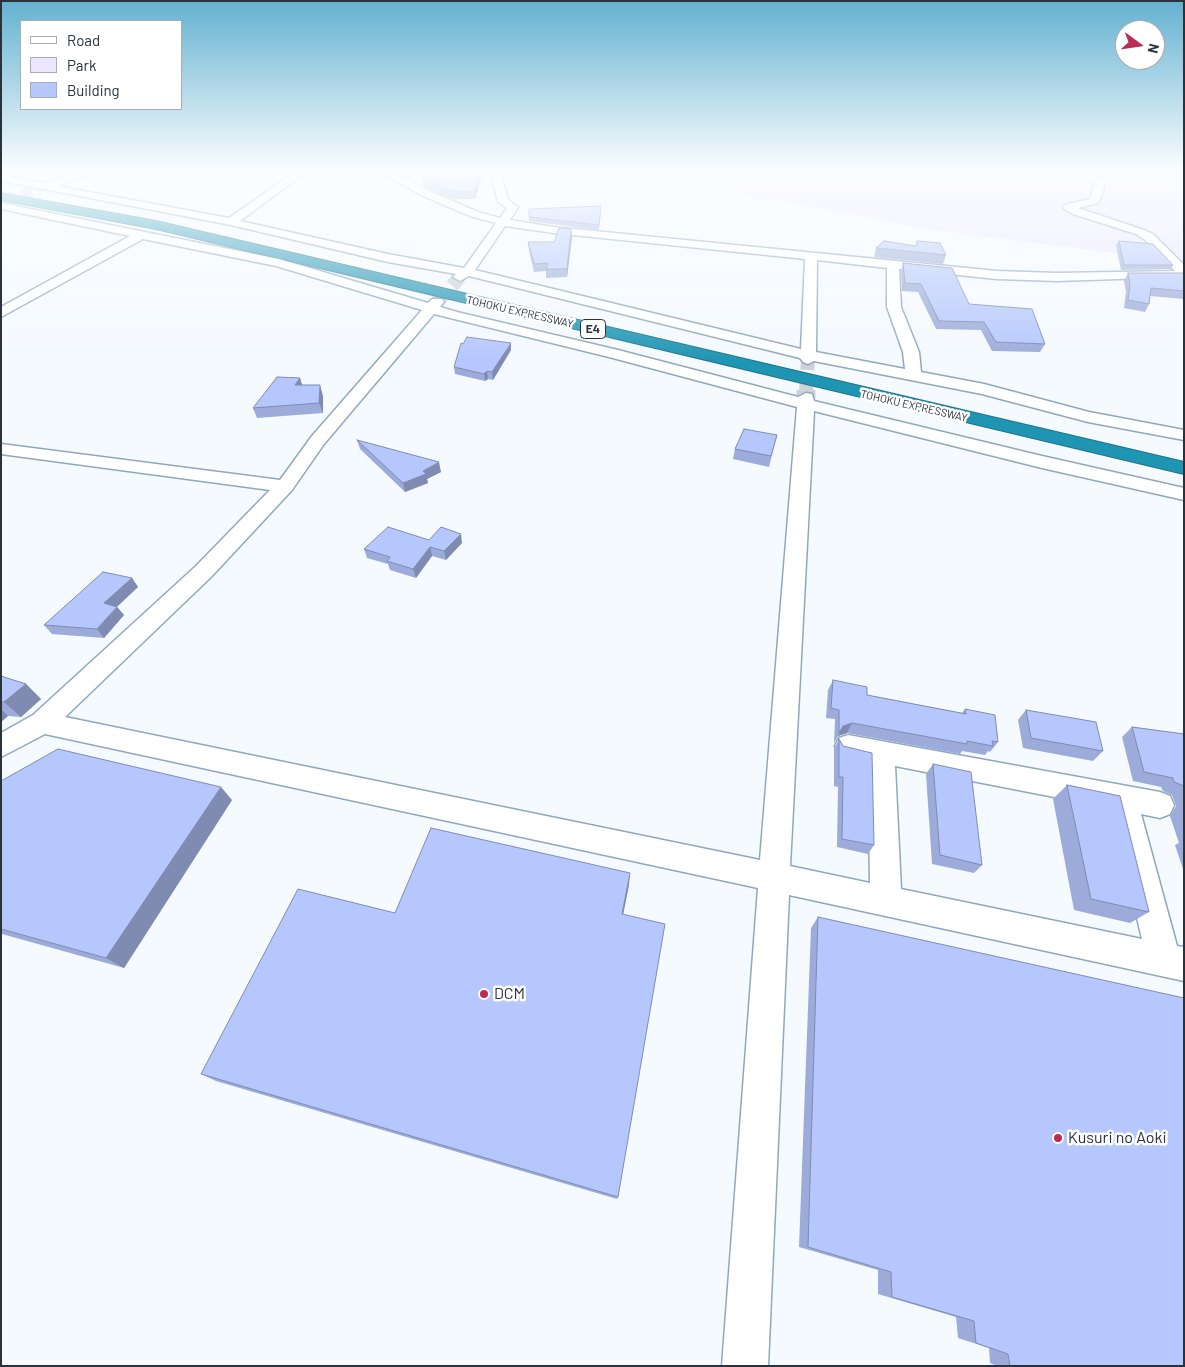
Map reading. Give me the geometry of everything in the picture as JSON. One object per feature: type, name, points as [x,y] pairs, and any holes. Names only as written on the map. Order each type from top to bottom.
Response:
[{"type":"highway","name":"TOHOKU EXPRESSWAY","points":[[196,234],[1184,468]]},
{"type":"highway","name":"TOHOKU EXPRESSWAY","points":[[245,234],[1179,442]]},
{"type":"street","points":[[1,313],[141,234],[279,263],[1042,462],[1184,494]]},
{"type":"street","points":[[282,234],[808,357],[984,389],[1179,442]]},
{"type":"street","points":[[463,275],[495,234]]},
{"type":"street","points":[[590,234],[997,276],[1057,277],[1184,274]]},
{"type":"street","points":[[1143,234],[1184,274]]},
{"type":"street","points":[[808,357],[810,257]]},
{"type":"street","points":[[893,265],[894,307],[911,352],[914,376]]},
{"type":"street","points":[[1,746],[42,723],[204,571],[285,486],[318,440],[436,305]]},
{"type":"street","points":[[745,1366],[774,877],[806,401]]},
{"type":"street","points":[[1,448],[285,486]]},
{"type":"street","points":[[42,723],[1174,962],[1122,798]]},
{"type":"street","points":[[848,746],[1160,805]]},
{"type":"street","points":[[881,752],[886,900]]},
{"type":"green space","points":[[964,234],[1184,234],[1184,262]]},
{"type":"building","points":[[557,234],[571,234],[567,269],[546,269],[548,263],[534,264],[528,242],[554,242]]},
{"type":"building","points":[[884,241],[916,246],[917,241],[940,243],[946,255],[876,248]]},
{"type":"building","points":[[1119,241],[1153,244],[1173,265],[1124,265]]},
{"type":"building","points":[[903,263],[952,268],[969,304],[1032,309],[1045,344],[996,342],[984,322],[939,321],[921,284],[905,283]]},
{"type":"building","points":[[1128,273],[1184,273],[1184,291],[1151,288],[1149,304],[1128,300],[1130,284]]},
{"type":"building","points":[[467,337],[511,343],[492,372],[487,371],[484,374],[454,367],[461,343],[463,344]]},
{"type":"building","points":[[277,377],[300,378],[295,385],[320,385],[319,403],[253,408]]},
{"type":"building","points":[[744,429],[777,435],[771,456],[735,449]]},
{"type":"building","points":[[357,440],[439,462],[423,471],[426,474],[403,483]]},
{"type":"building","points":[[388,527],[429,540],[441,527],[461,534],[444,551],[430,547],[413,569],[387,561],[390,557],[364,549]]},
{"type":"building","points":[[103,572],[132,578],[104,603],[117,607],[97,629],[44,625]]},
{"type":"building","points":[[1,676],[26,684],[4,702],[1,702]]},
{"type":"building","points":[[833,680],[867,687],[867,695],[966,714],[965,709],[995,715],[998,742],[992,741],[993,746],[967,741],[967,744],[852,723],[843,726],[839,733],[839,710],[831,708]]},
{"type":"building","points":[[1026,710],[1096,722],[1103,751],[1031,738]]},
{"type":"building","points":[[1132,727],[1184,734],[1184,786],[1174,782],[1173,778],[1144,772]]},
{"type":"building","points":[[839,739],[843,746],[872,753],[874,845],[842,839],[843,777],[839,777]]},
{"type":"building","points":[[58,749],[221,787],[106,958],[1,929],[1,781]]},
{"type":"building","points":[[933,764],[971,772],[982,865],[940,855]]},
{"type":"building","points":[[1067,785],[1120,796],[1149,912],[1091,899]]},
{"type":"building","points":[[431,828],[630,873],[622,914],[665,924],[618,1197],[201,1074],[298,889],[395,913]]},
{"type":"building","points":[[818,917],[1184,998],[1184,1366],[1010,1366],[1008,1354],[976,1343],[974,1321],[892,1297],[891,1272],[808,1247]]},
{"type":"tunnel","points":[[437,302],[460,277]]},
{"type":"tunnel","points":[[806,392],[808,359]]},
{"type":"tunnel","points":[[806,392],[806,398]]},
{"type":"place","name":"DCM","points":[[484,994]]},
{"type":"place","name":"Kusuri no Aoki","points":[[1058,1138]]}]
